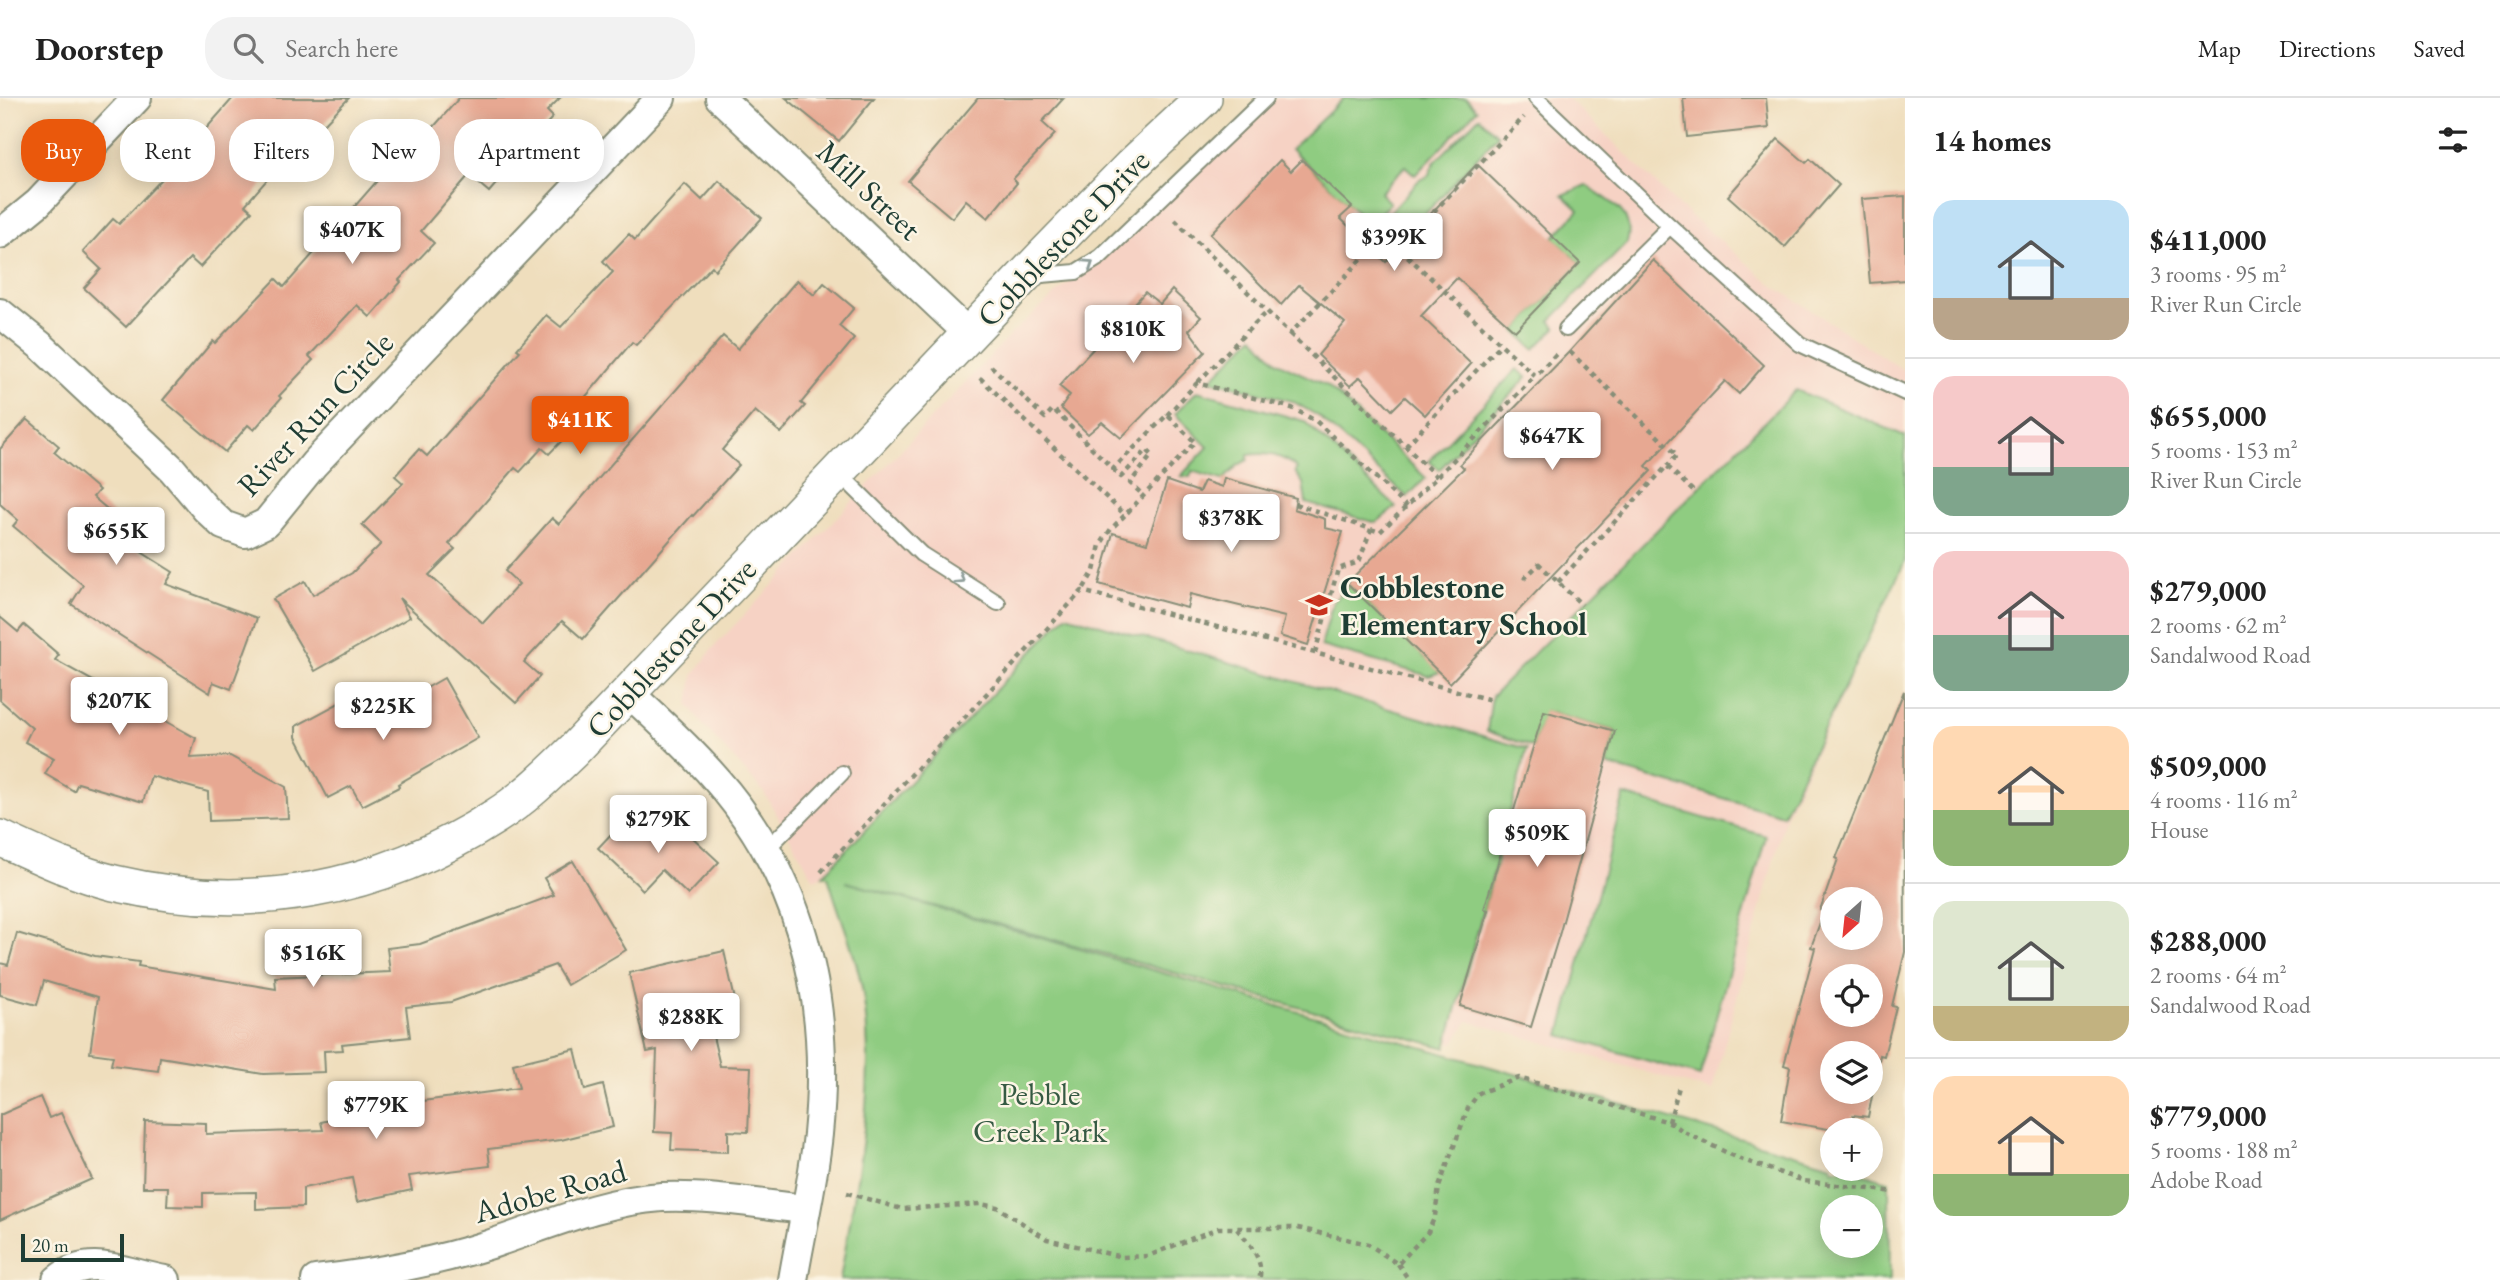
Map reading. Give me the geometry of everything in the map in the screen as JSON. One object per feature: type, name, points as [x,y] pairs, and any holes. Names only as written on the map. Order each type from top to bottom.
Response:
[{"type":"street","points":[[0,234],[38,203],[138,98]]},
{"type":"street","name":"River Run Circle","points":[[0,313],[41,346],[172,469],[223,525],[245,533],[267,523],[314,464],[661,98]]},
{"type":"street","name":"Mill Street","points":[[720,98],[969,334]]},
{"type":"street","name":"Cobblestone Drive","points":[[0,838],[55,864],[112,883],[180,895],[244,898],[301,892],[361,880],[416,861],[498,815],[538,785],[1023,277],[1132,165],[1204,98]]},
{"type":"street","points":[[629,692],[716,779],[751,825],[781,880],[799,921],[812,967],[822,1068],[818,1135],[793,1280]]},
{"type":"street","name":"Adobe Road","points":[[316,1280],[433,1261],[489,1245],[579,1213],[632,1201],[692,1198],[805,1209]]},
{"type":"street","points":[[57,1280],[79,1266],[94,1265],[166,1280]]},
{"type":"lane","points":[[1023,277],[1076,272],[1100,257],[1266,98]]},
{"type":"lane","points":[[1538,99],[1670,226],[1800,344],[1905,393]]},
{"type":"lane","points":[[1566,329],[1670,226]]},
{"type":"lane","points":[[838,472],[922,554],[998,603]]},
{"type":"lane","points":[[765,851],[842,773]]},
{"type":"path","points":[[1399,248],[1538,99]]},
{"type":"path","points":[[1178,224],[1437,477]]},
{"type":"path","points":[[1290,334],[1385,235],[1535,376]]},
{"type":"path","points":[[1112,469],[1266,312]]},
{"type":"path","points":[[1405,446],[1501,344]]},
{"type":"path","points":[[1295,504],[1380,532],[1563,346],[1677,455],[1558,582]]},
{"type":"path","points":[[991,366],[1045,418],[1053,408],[1121,477],[1147,450],[1152,455],[1130,484],[1143,495]]},
{"type":"path","points":[[980,378],[1125,515]]},
{"type":"path","points":[[1197,383],[1292,408],[1316,421],[1407,507]]},
{"type":"path","points":[[821,872],[1082,591],[1094,571],[1100,545],[1111,529],[1195,442],[1167,415]]},
{"type":"path","points":[[1667,466],[1694,492]]},
{"type":"path","points":[[1315,653],[1338,569],[1359,562],[1371,529]]},
{"type":"path","points":[[1524,579],[1539,564],[1582,605]]},
{"type":"path","points":[[1082,591],[1491,701]]},
{"type":"path","points":[[1398,1265],[1428,1232],[1435,1216],[1439,1187],[1468,1108],[1479,1093],[1519,1078],[1669,1122],[1740,1159],[1804,1181],[1894,1192]]},
{"type":"path","points":[[1669,1122],[1679,1087]]},
{"type":"path","points":[[847,1193],[902,1209],[981,1204],[997,1207],[1047,1239],[1122,1257],[1148,1256],[1218,1228],[1297,1228],[1368,1244],[1398,1265],[1409,1280]]},
{"type":"path","points":[[1237,1228],[1254,1250],[1262,1270],[1259,1280]]},
{"type":"shaded area","name":"Cobblestone Elementary School","points":[[1277,98],[1568,98],[1679,206],[1774,286],[1905,371],[1905,561],[1785,818],[1712,1091],[1468,1021],[1453,1044],[824,875],[814,879],[763,791],[703,725],[689,705],[693,676],[713,648],[1013,332]]},
{"type":"green space","points":[[1344,98],[1466,98],[1477,110],[1415,175],[1405,166],[1380,193],[1390,203],[1370,224],[1291,149]]},
{"type":"green space","points":[[1479,117],[1498,135],[1401,240],[1382,221],[1419,180],[1428,176],[1434,163]]},
{"type":"green space","points":[[1586,185],[1611,202],[1624,215],[1629,232],[1627,243],[1550,321],[1556,328],[1534,349],[1515,331],[1580,263],[1553,238],[1579,210],[1563,195]]},
{"type":"green space","points":[[1254,336],[1277,362],[1328,386],[1426,478],[1407,497],[1318,416],[1292,401],[1210,380]]},
{"type":"green space","points":[[1517,369],[1527,377],[1439,470],[1429,461]]},
{"type":"green space","points":[[1796,390],[1905,436],[1905,561],[1783,815],[1606,765],[1615,731],[1545,711],[1533,747],[1487,731],[1492,696]]},
{"type":"green space","points":[[1197,391],[1304,421],[1396,507],[1376,523],[1306,503],[1303,483],[1295,472],[1297,468],[1280,457],[1268,454],[1248,455],[1248,460],[1238,465],[1223,480],[1192,471],[1190,477],[1181,476],[1208,447],[1175,414]]},
{"type":"green space","points":[[1349,585],[1440,672],[1429,676],[1321,646],[1333,602]]},
{"type":"green space","name":"Pebble Creek Park","points":[[1066,615],[1527,749],[1446,1048],[846,882],[1820,1162],[1820,1181],[1889,1181],[1890,1280],[840,1280],[867,1098],[867,1025],[855,959],[828,876],[823,875]]},
{"type":"green space","points":[[1624,795],[1766,836],[1700,1076],[1560,1035]]},
{"type":"building","points":[[233,98],[349,98],[329,119],[229,119],[229,182],[265,182],[245,205],[252,211],[200,267],[190,258],[126,327],[84,288],[101,269],[83,252],[113,219],[119,224],[159,182],[215,182],[215,119]]},
{"type":"building","points":[[459,98],[560,98],[547,111],[553,117],[551,119],[454,119],[454,182],[463,182],[421,231],[434,243],[399,280],[401,282],[370,317],[357,305],[309,356],[313,360],[279,396],[281,398],[254,430],[248,425],[225,452],[163,400],[213,341],[215,343],[276,279],[284,287],[376,182],[440,182],[440,120]]},
{"type":"building","points":[[786,98],[874,98],[839,141]]},
{"type":"building","points":[[978,98],[1064,98],[1042,122],[1055,134],[1013,179],[1017,183],[988,218],[966,200],[952,218],[908,181]]},
{"type":"building","points":[[1683,98],[1766,98],[1769,128],[1687,137]]},
{"type":"building","points":[[1778,139],[1806,163],[1810,159],[1839,185],[1785,247],[1728,196]]},
{"type":"building","points":[[1280,160],[1291,171],[1302,160],[1352,207],[1340,218],[1386,262],[1477,164],[1580,263],[1515,331],[1457,278],[1421,316],[1471,364],[1425,415],[1405,397],[1392,410],[1360,377],[1350,386],[1318,355],[1345,323],[1299,285],[1281,305],[1210,234]]},
{"type":"building","points":[[719,181],[762,218],[715,270],[712,266],[636,345],[632,342],[571,414],[580,422],[549,454],[542,448],[520,472],[515,468],[449,544],[455,549],[429,575],[483,623],[519,584],[505,571],[552,518],[559,524],[723,336],[738,349],[797,280],[814,295],[824,283],[854,308],[839,326],[854,339],[801,403],[805,406],[781,433],[755,411],[722,450],[739,465],[583,639],[562,621],[524,662],[540,676],[516,703],[399,598],[410,617],[315,671],[273,599],[305,581],[313,595],[352,573],[381,544],[362,525],[403,483],[395,476],[419,449],[427,456],[520,351],[517,349],[546,315],[561,327],[613,272],[603,261],[629,234],[635,240],[685,184],[702,200]]},
{"type":"building","points":[[477,182],[498,182],[489,192]]},
{"type":"building","points":[[1905,196],[1905,280],[1870,283],[1862,199]]},
{"type":"building","points":[[1653,260],[1764,365],[1739,394],[1725,381],[1646,466],[1651,471],[1450,683],[1347,583],[1464,468],[1460,464],[1570,351]]},
{"type":"building","points":[[1172,290],[1201,317],[1189,330],[1205,352],[1121,438],[1102,422],[1088,434],[1061,408],[1070,395],[1059,386],[1145,292],[1160,304]]},
{"type":"building","points":[[27,419],[59,446],[54,452],[99,490],[93,497],[119,519],[108,531],[173,572],[166,584],[257,618],[231,689],[213,682],[210,693],[71,604],[83,585],[13,526],[18,520],[0,504],[0,449]]},
{"type":"building","points":[[1224,478],[1296,498],[1294,509],[1325,519],[1325,528],[1343,532],[1308,645],[1280,636],[1285,617],[1190,594],[1187,608],[1099,584],[1113,533],[1147,543],[1167,481],[1199,492],[1204,481],[1222,487]]},
{"type":"building","points":[[0,617],[18,632],[24,625],[59,655],[55,660],[196,738],[190,758],[230,756],[286,787],[288,818],[209,821],[208,792],[151,776],[143,802],[78,783],[74,791],[45,774],[54,758],[25,742],[32,728],[0,700]]},
{"type":"building","points":[[444,678],[478,738],[398,784],[399,787],[362,806],[351,786],[328,798],[296,737],[296,726],[350,697],[365,723]]},
{"type":"building","points":[[1904,691],[1905,952],[1892,1006],[1896,1007],[1884,1056],[1883,1041],[1820,1041],[1820,1104],[1871,1104],[1868,1117],[1853,1115],[1852,1118],[1820,1118],[1820,1128],[1781,1121],[1790,1067],[1784,1065],[1815,948],[1811,947],[1820,923],[1820,950],[1883,950],[1883,887],[1828,887],[1838,859],[1836,858]]},
{"type":"building","points":[[1544,711],[1615,731],[1531,1027],[1460,1006],[1488,910],[1484,909]]},
{"type":"building","points":[[629,815],[656,841],[675,821],[719,862],[688,895],[662,870],[643,890],[598,848]]},
{"type":"building","points":[[573,861],[626,950],[567,985],[555,965],[451,1002],[406,1007],[410,1037],[342,1044],[343,1050],[324,1051],[325,1072],[263,1074],[160,1057],[158,1071],[111,1065],[113,1056],[90,1053],[98,997],[44,981],[37,1005],[0,995],[0,963],[8,965],[17,933],[95,956],[139,962],[138,966],[276,989],[275,977],[390,972],[387,948],[420,944],[554,895],[544,878]]},
{"type":"building","points":[[724,951],[736,1004],[707,1011],[720,1066],[751,1067],[748,1132],[728,1131],[728,1152],[671,1150],[672,1133],[654,1132],[657,1050],[647,1052],[629,973]]},
{"type":"building","points":[[575,1049],[585,1090],[603,1085],[613,1127],[561,1140],[488,1149],[490,1166],[409,1176],[412,1190],[357,1202],[352,1178],[303,1188],[303,1207],[256,1209],[256,1192],[203,1193],[203,1207],[167,1206],[168,1187],[143,1187],[145,1121],[206,1123],[206,1134],[323,1130],[321,1122],[408,1103],[519,1088],[513,1064]]},
{"type":"building","points":[[40,1097],[49,1118],[61,1113],[92,1179],[0,1220],[0,1115]]},
{"type":"place","name":"Cobblestone Elementary School","points":[[1319,605]]}]
